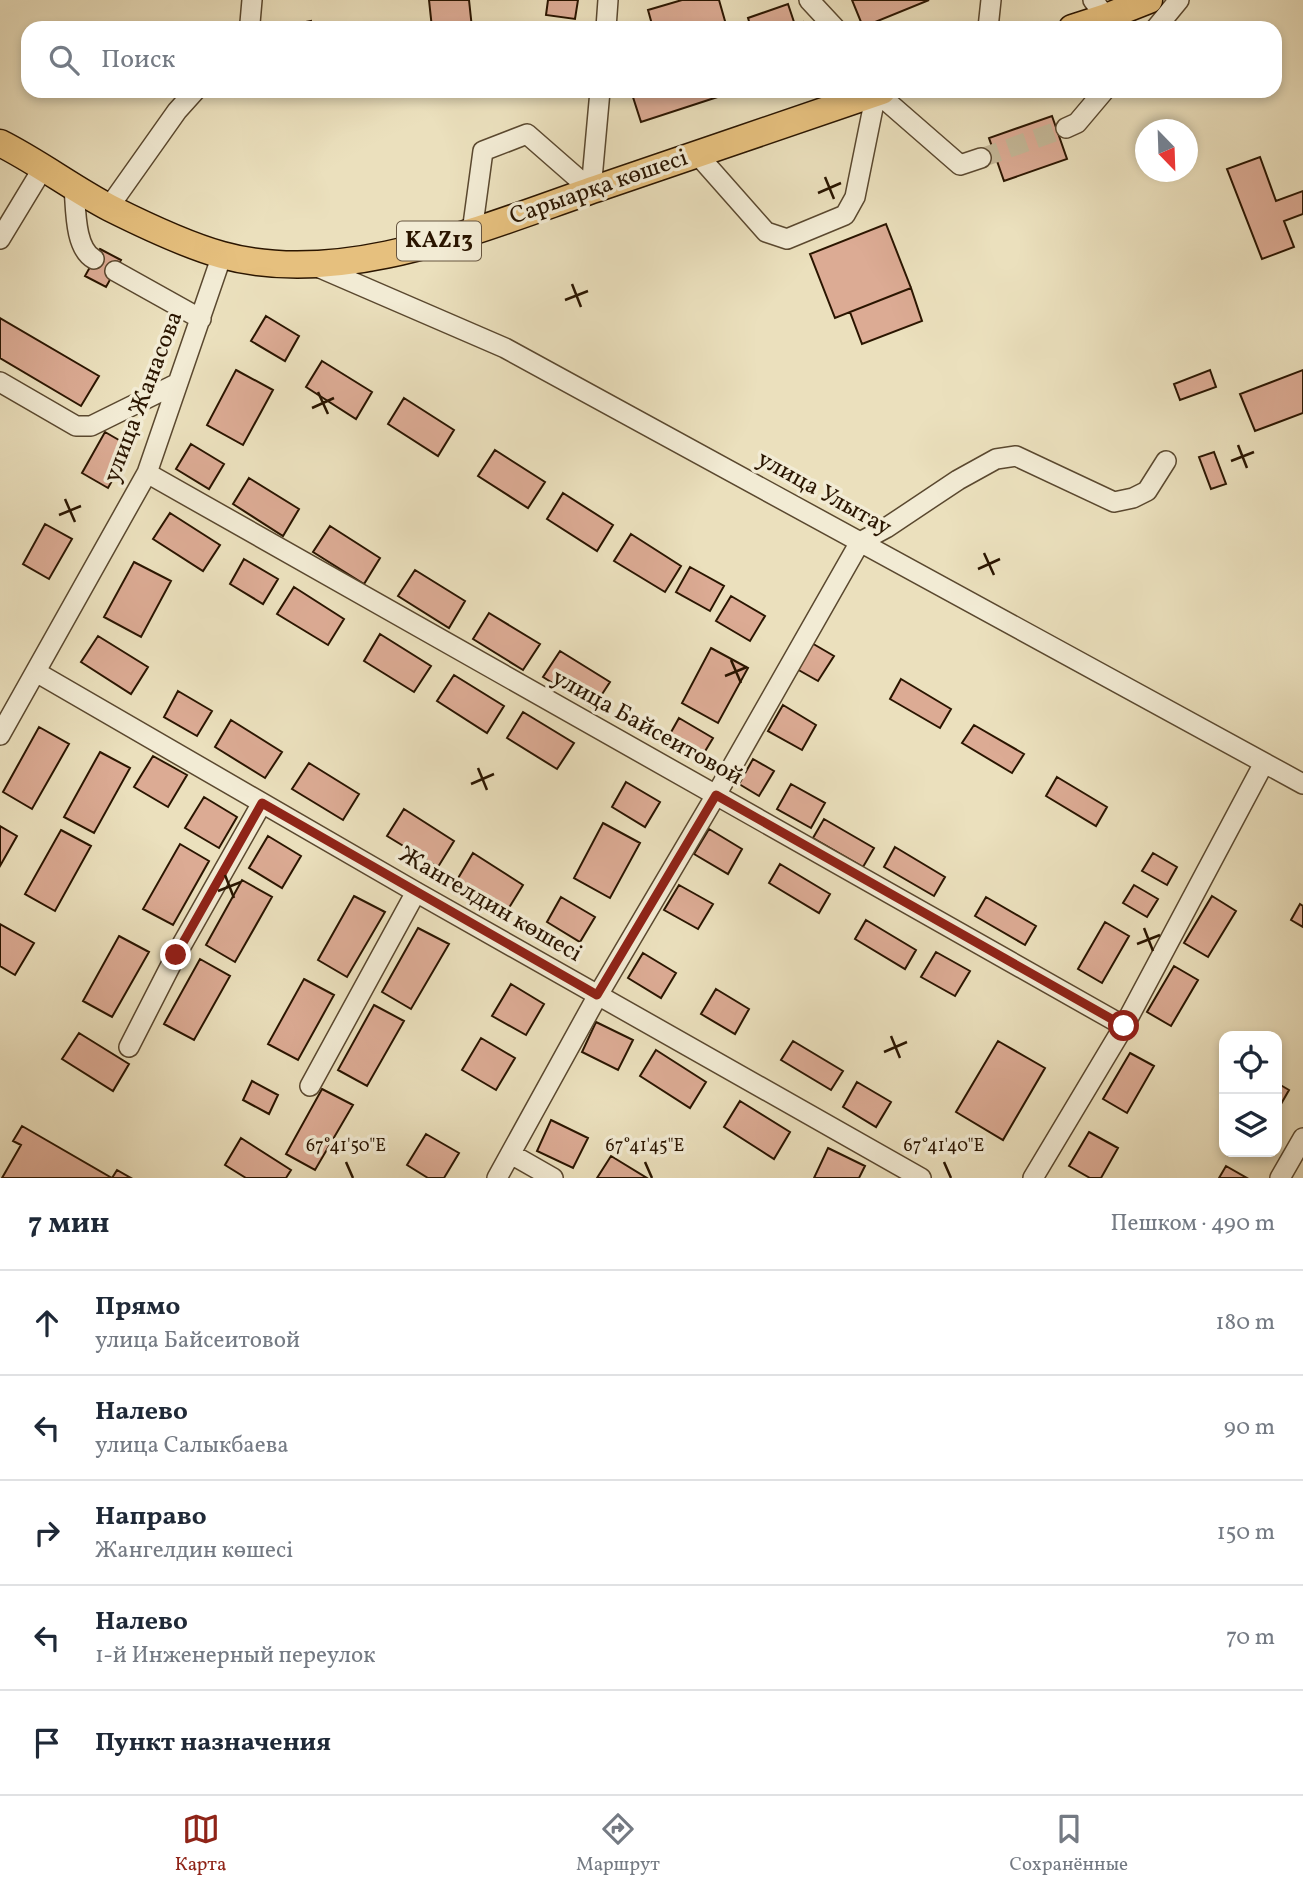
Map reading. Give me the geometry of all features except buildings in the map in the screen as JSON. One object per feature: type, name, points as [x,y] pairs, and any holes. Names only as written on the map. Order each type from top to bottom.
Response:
[{"type":"main road","points":[[1082,21],[1100,8],[1149,0]]},
{"type":"main road","name":"Сарыарқа көшесі","points":[[1,143],[109,207],[187,243],[222,255],[264,264],[313,265],[391,254],[472,232],[860,98]]},
{"type":"street","points":[[250,21],[252,0]]},
{"type":"street","points":[[606,21],[608,0]]},
{"type":"street","points":[[809,0],[828,21]]},
{"type":"street","points":[[988,21],[990,0]]},
{"type":"street","points":[[1162,21],[1179,0]]},
{"type":"street","points":[[109,207],[189,98]]},
{"type":"street","points":[[591,190],[599,98]]},
{"type":"street","points":[[697,154],[766,232],[787,239],[845,215],[855,197],[877,98]]},
{"type":"street","points":[[885,98],[960,165],[981,158]]},
{"type":"street","points":[[1066,128],[1077,123],[1098,98]]},
{"type":"street","points":[[472,232],[484,151],[527,134],[591,190]]},
{"type":"street","points":[[0,239],[43,168]]},
{"type":"street","points":[[74,187],[79,235],[86,255],[94,259]]},
{"type":"street","name":"улица Жанасова","points":[[0,736],[147,473],[222,255]]},
{"type":"street","name":"улица Улытау","points":[[313,265],[505,348],[1303,784]]},
{"type":"street","points":[[115,271],[201,319]]},
{"type":"street","points":[[0,382],[76,426],[91,426],[178,383]]},
{"type":"street","points":[[497,1178],[597,995],[716,795],[860,542],[914,512],[976,469],[996,459],[1016,456],[1114,502],[1133,498],[1147,491],[1166,461]]},
{"type":"street","name":"улица Байсеитовой","points":[[147,473],[1124,1026]]},
{"type":"street","name":"Жангелдин көшесі","points":[[36,672],[416,892],[921,1178]]},
{"type":"street","points":[[1034,1178],[1124,1026],[1264,763]]},
{"type":"street","points":[[129,1046],[176,955],[262,803]]},
{"type":"street","points":[[310,1086],[416,892]]},
{"type":"street","points":[[1280,1178],[1303,1138]]},
{"type":"street","points":[[511,1154],[553,1178]]},
{"type":"tunnel","points":[[981,158],[1066,128]]},
{"type":"route","points":[[176,955],[262,803],[597,995],[716,795],[1124,1026]]}]
